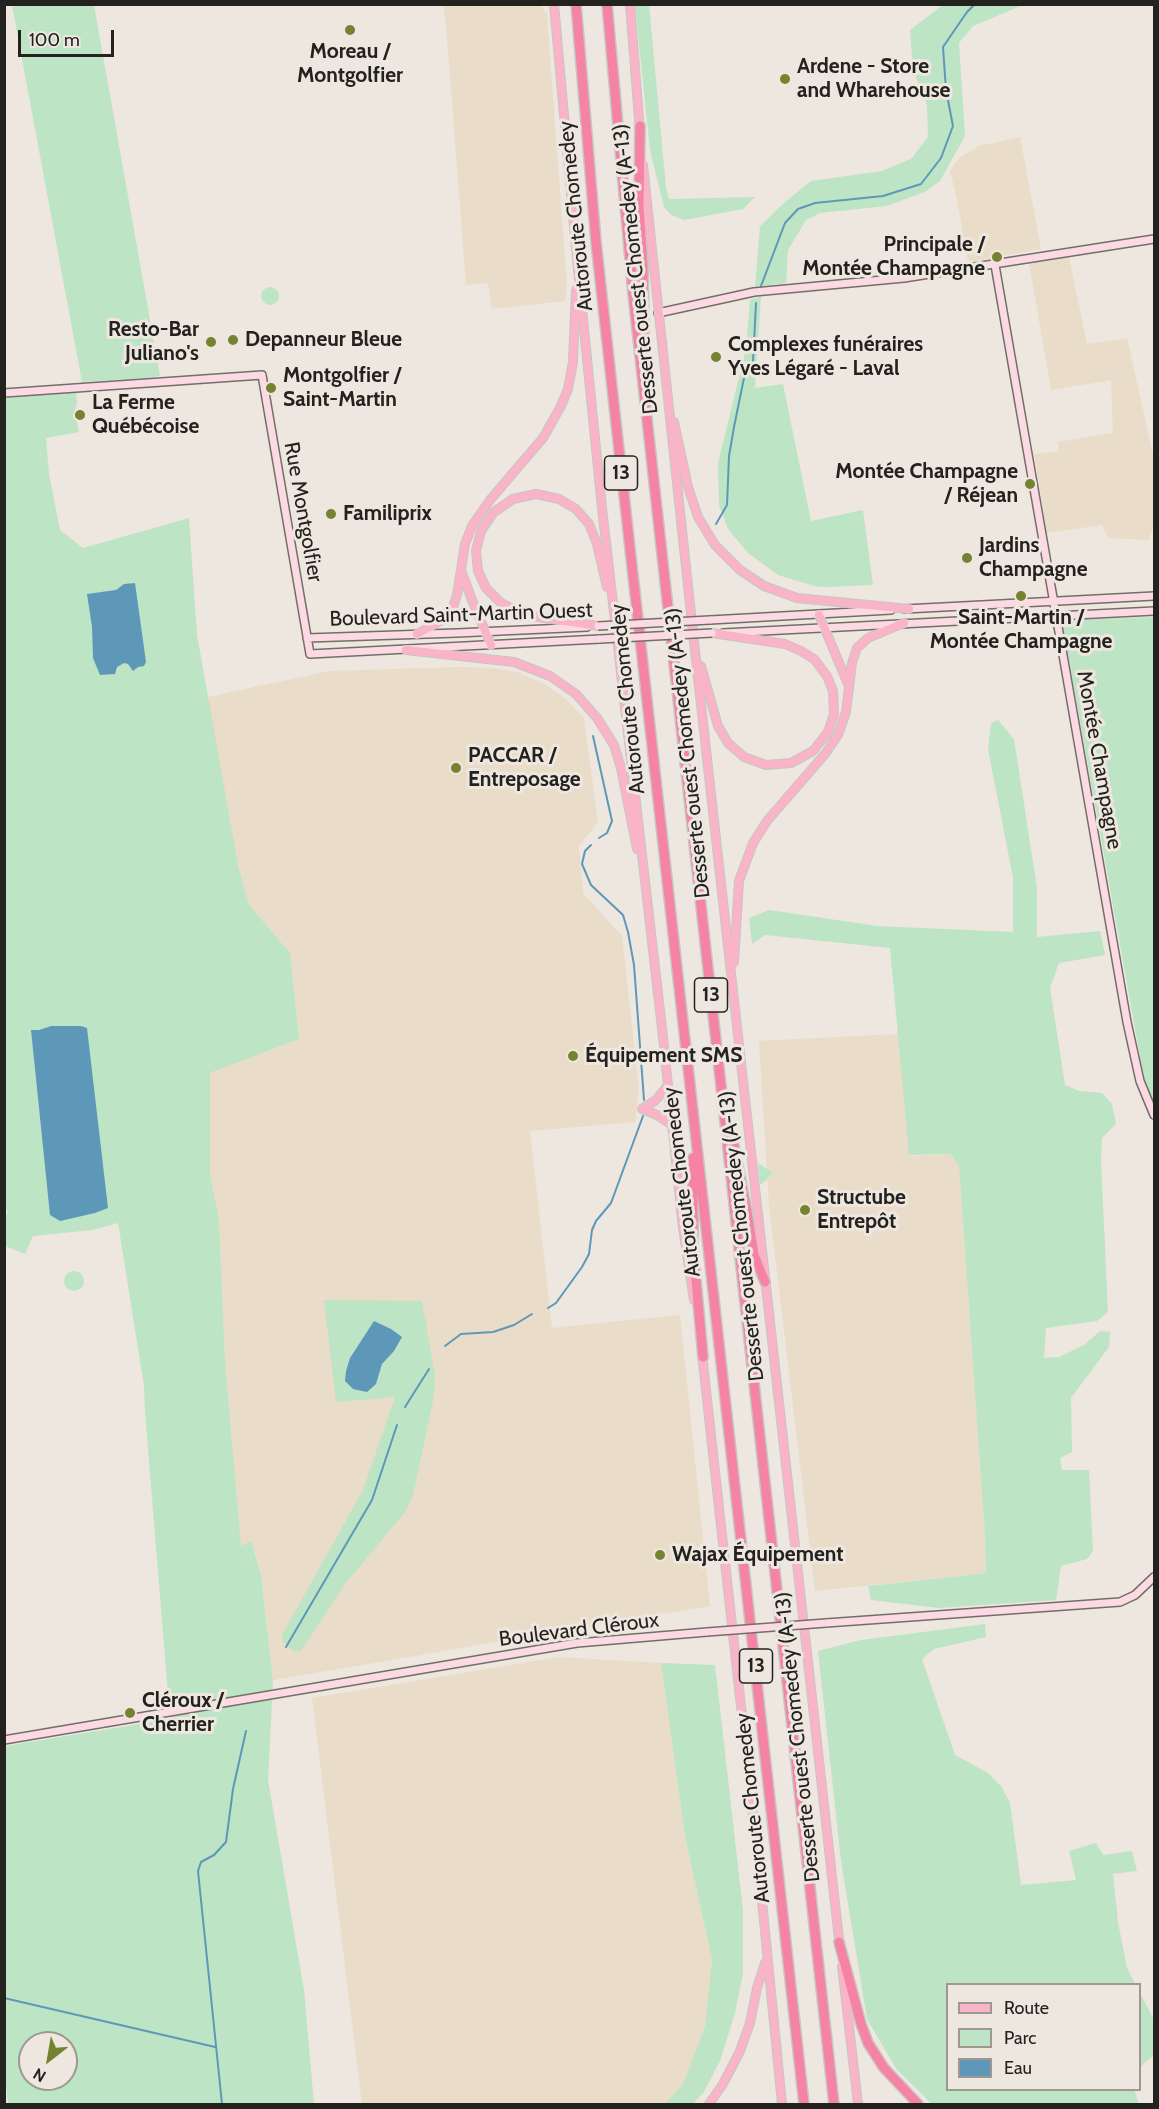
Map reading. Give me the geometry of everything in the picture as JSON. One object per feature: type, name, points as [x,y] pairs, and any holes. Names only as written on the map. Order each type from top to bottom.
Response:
[{"type":"highway","name":"Autoroute Chomedey","points":[[576,4],[596,242],[804,2104]]},
{"type":"highway","name":"13","points":[[607,4],[632,282],[834,2104]]},
{"type":"highway","points":[[640,126],[639,208],[643,266],[644,391]]},
{"type":"highway","points":[[720,1079],[754,1255],[765,1282]]},
{"type":"highway","points":[[693,1126],[692,1228],[703,1357]]},
{"type":"highway","points":[[839,1942],[868,2043],[884,2068],[918,2104]]},
{"type":"main road","points":[[554,4],[577,259],[615,617],[682,1228],[703,1357],[782,2104]]},
{"type":"main road","name":"Desserte ouest Chomedey (A-13)","points":[[630,4],[666,388],[858,2104]]},
{"type":"main road","points":[[417,634],[444,619],[452,610],[456,600],[466,538],[474,521],[543,438],[565,398],[571,379],[574,355],[577,259]]},
{"type":"main road","points":[[666,388],[693,506],[707,533],[730,561],[764,586],[797,598],[909,609]]},
{"type":"main road","points":[[598,626],[525,615],[508,608],[493,596],[479,575],[476,551],[482,527],[497,509],[513,499],[536,494],[555,497],[576,509],[589,524],[595,539],[615,617]]},
{"type":"main road","points":[[461,569],[491,645]]},
{"type":"main road","points":[[819,615],[848,684]]},
{"type":"main road","points":[[733,988],[738,889],[748,853],[767,821],[836,739],[846,712],[848,684],[854,655],[859,646],[868,639],[903,623]]},
{"type":"main road","points":[[694,642],[715,718],[724,738],[736,752],[755,762],[777,765],[797,761],[813,751],[828,732],[835,708],[832,686],[821,667],[805,653],[785,645],[712,633]]},
{"type":"main road","points":[[406,650],[500,659],[521,664],[556,680],[587,705],[606,730],[619,760],[648,906]]},
{"type":"main road","points":[[668,1085],[656,1100],[642,1109],[657,1114],[672,1125]]},
{"type":"main road","points":[[709,2104],[726,2079],[740,2051],[767,1958]]},
{"type":"street","points":[[658,313],[754,292],[899,279],[1155,239]]},
{"type":"street","name":"Montée Champagne","points":[[995,265],[1134,1056],[1142,1087],[1155,1115]]},
{"type":"street","name":"Rue Montgolfier","points":[[4,393],[262,375],[310,654]]},
{"type":"street","name":"Boulevard Saint-Martin Ouest","points":[[307,638],[486,632],[1155,596]]},
{"type":"street","name":"Boulevard Saint-Martin Ouest","points":[[310,654],[1155,611]]},
{"type":"street","name":"Boulevard Cléroux","points":[[4,1740],[577,1643],[1117,1602],[1135,1595],[1155,1576]]},
{"type":"shaded area","points":[[443,5],[541,5],[547,15],[567,286],[565,301],[492,309],[488,283],[466,285]]},
{"type":"shaded area","points":[[1020,137],[1041,249],[968,262],[950,171],[959,158],[979,146]]},
{"type":"shaded area","points":[[1069,257],[1087,344],[1127,338],[1154,459],[1154,526],[1148,540],[1108,538],[1102,525],[1047,533],[1034,454],[1059,451],[1058,442],[1113,433],[1111,380],[1051,390],[1029,263]]},
{"type":"shaded area","points":[[458,667],[517,672],[543,683],[565,698],[584,718],[598,822],[579,846],[583,893],[622,936],[639,1090],[635,1122],[530,1131],[552,1328],[680,1315],[710,1606],[273,1680],[261,1576],[251,1541],[241,1547],[225,1360],[219,1219],[210,1174],[210,1073],[299,1039],[290,953],[249,905],[238,865],[207,697],[330,671]]},
{"type":"shaded area","points":[[898,1034],[910,1156],[950,1154],[959,1166],[986,1573],[815,1591],[769,1205],[759,1041]]},
{"type":"shaded area","points":[[558,1657],[661,1663],[685,1836],[712,1960],[705,2026],[683,2084],[665,2104],[362,2104],[312,1698]]},
{"type":"green space","points":[[944,4],[1023,5],[973,26],[959,43],[965,136],[940,181],[925,192],[886,206],[820,213],[806,220],[788,250],[786,283],[755,287],[760,226],[785,202],[811,181],[882,171],[911,159],[928,137],[927,105],[913,70],[910,30]]},
{"type":"green space","points":[[12,5],[94,5],[160,376],[82,382]]},
{"type":"green space","points":[[635,5],[649,5],[669,199],[755,197],[743,209],[684,220],[671,215],[664,207],[650,150]]},
{"type":"green space","points":[[270,287],[276,290],[279,296],[276,302],[270,305],[264,302],[261,296],[264,290]]},
{"type":"green space","points":[[761,296],[755,388],[783,384],[811,521],[863,510],[873,585],[814,586],[778,575],[748,553],[728,529],[719,505],[718,463],[746,349],[750,300]]},
{"type":"green space","points":[[76,392],[75,411],[79,432],[46,438],[49,474],[60,530],[83,548],[189,518],[197,635],[238,865],[249,905],[290,953],[299,1039],[210,1073],[210,1174],[219,1219],[225,1360],[241,1546],[251,1541],[261,1576],[273,1680],[268,1780],[304,1990],[314,2104],[8,2104],[4,2064],[5,1746],[170,1719],[144,1386],[118,1223],[92,1230],[33,1236],[25,1254],[5,1246],[5,1219],[8,1210],[4,1209],[5,398]]},
{"type":"green space","points":[[1154,617],[1154,1104],[1148,1092],[1142,1068],[1063,626],[1065,621],[1070,620]]},
{"type":"green space","points":[[998,720],[1014,739],[1037,888],[1037,937],[1100,931],[1105,955],[1059,963],[1050,988],[1065,1085],[1079,1091],[1102,1093],[1112,1104],[1116,1124],[1102,1138],[1101,1160],[1108,1312],[1097,1321],[1046,1328],[1044,1358],[1059,1357],[1084,1345],[1100,1331],[1110,1332],[1109,1347],[1071,1398],[1072,1452],[1060,1458],[1062,1470],[1089,1470],[1093,1551],[1087,1559],[1061,1566],[1056,1600],[939,1608],[871,1600],[868,1586],[986,1573],[959,1166],[950,1154],[909,1155],[890,948],[765,935],[752,944],[749,918],[769,910],[877,926],[1013,932],[1013,878],[988,749],[991,723]]},
{"type":"green space","points":[[758,1163],[773,1173],[762,1184],[760,1184]]},
{"type":"green space","points":[[74,1271],[81,1274],[84,1281],[81,1288],[74,1291],[67,1288],[64,1281],[67,1274]]},
{"type":"green space","points":[[324,1300],[422,1301],[435,1377],[433,1401],[413,1495],[405,1512],[345,1584],[301,1651],[295,1652],[283,1642],[282,1635],[363,1490],[395,1397],[336,1402]]},
{"type":"green space","points":[[985,1624],[986,1637],[934,1649],[922,1659],[955,1755],[988,1773],[1001,1786],[1010,1803],[1021,1885],[1076,1880],[1069,1851],[1096,1843],[1103,1855],[1132,1851],[1137,1871],[1113,1874],[1118,1922],[1127,1968],[1134,1983],[946,1983],[946,2091],[1134,2091],[1139,2104],[932,2104],[897,2070],[867,2019],[841,1861],[818,1651],[861,1640]]},
{"type":"green space","points":[[661,1663],[715,1665],[743,1910],[743,1974],[735,2013],[720,2061],[704,2092],[693,2104],[665,2104],[683,2084],[705,2026],[712,1960],[685,1836]]},
{"type":"green space","points":[[1141,1995],[1154,2020],[1154,2055],[1141,2067]]},
{"type":"water","points":[[135,583],[146,662],[144,666],[133,671],[128,664],[124,663],[117,667],[115,674],[100,675],[93,658],[92,627],[87,594],[116,590],[124,584]]},
{"type":"water","points":[[51,1026],[87,1028],[108,1208],[60,1221],[50,1215],[31,1030]]},
{"type":"water","points":[[374,1321],[402,1337],[394,1351],[382,1364],[376,1384],[367,1392],[353,1389],[345,1381],[350,1358]]},
{"type":"waterway","points":[[761,286],[785,223],[798,209],[815,203],[883,196],[921,184],[941,158],[953,126],[946,90],[943,47],[975,4]]},
{"type":"waterway","points":[[716,524],[727,505],[729,456],[734,427],[745,373],[753,362],[756,303]]},
{"type":"waterway","points":[[593,736],[612,821],[607,833],[599,838]]},
{"type":"waterway","points":[[591,845],[585,851],[582,864],[591,885],[623,915],[628,932],[634,965],[644,1100]]},
{"type":"waterway","points":[[548,1308],[556,1303],[589,1254],[592,1230],[596,1221],[611,1203],[643,1116]]},
{"type":"waterway","points":[[445,1346],[461,1334],[493,1332],[514,1325],[532,1314]]},
{"type":"waterway","points":[[405,1407],[429,1369]]},
{"type":"waterway","points":[[286,1647],[372,1500],[397,1425]]},
{"type":"waterway","points":[[222,2104],[198,1871],[201,1862],[214,1855],[226,1842],[233,1789],[246,1731]]},
{"type":"waterway","points":[[4,1998],[215,2047]]},
{"type":"place","name":"Moreau / Montgolfier","points":[[350,30]]},
{"type":"place","name":"Ardene - Store and Wharehouse","points":[[785,79]]},
{"type":"place","name":"Principale / Montée Champagne","points":[[997,257]]},
{"type":"place","name":"Depanneur Bleue","points":[[233,340]]},
{"type":"place","name":"Resto-Bar Juliano's","points":[[211,342]]},
{"type":"place","name":"Complexes funéraires Yves Légaré - Laval","points":[[716,357]]},
{"type":"place","name":"Montgolfier / Saint-Martin","points":[[271,388]]},
{"type":"place","name":"La Ferme Québécoise","points":[[80,415]]},
{"type":"place","name":"Montée Champagne / Réjean","points":[[1030,484]]},
{"type":"place","name":"Familiprix","points":[[331,514]]},
{"type":"place","name":"Jardins Champagne","points":[[967,558]]},
{"type":"place","name":"Saint-Martin / Montée Champagne","points":[[1021,596]]},
{"type":"place","name":"PACCAR / Entreposage","points":[[456,768]]},
{"type":"place","name":"Équipement SMS","points":[[573,1056]]},
{"type":"place","name":"Structube Entrepôt","points":[[805,1210]]},
{"type":"place","name":"Wajax Équipement","points":[[660,1555]]},
{"type":"place","name":"Cléroux / Cherrier","points":[[130,1713]]}]
